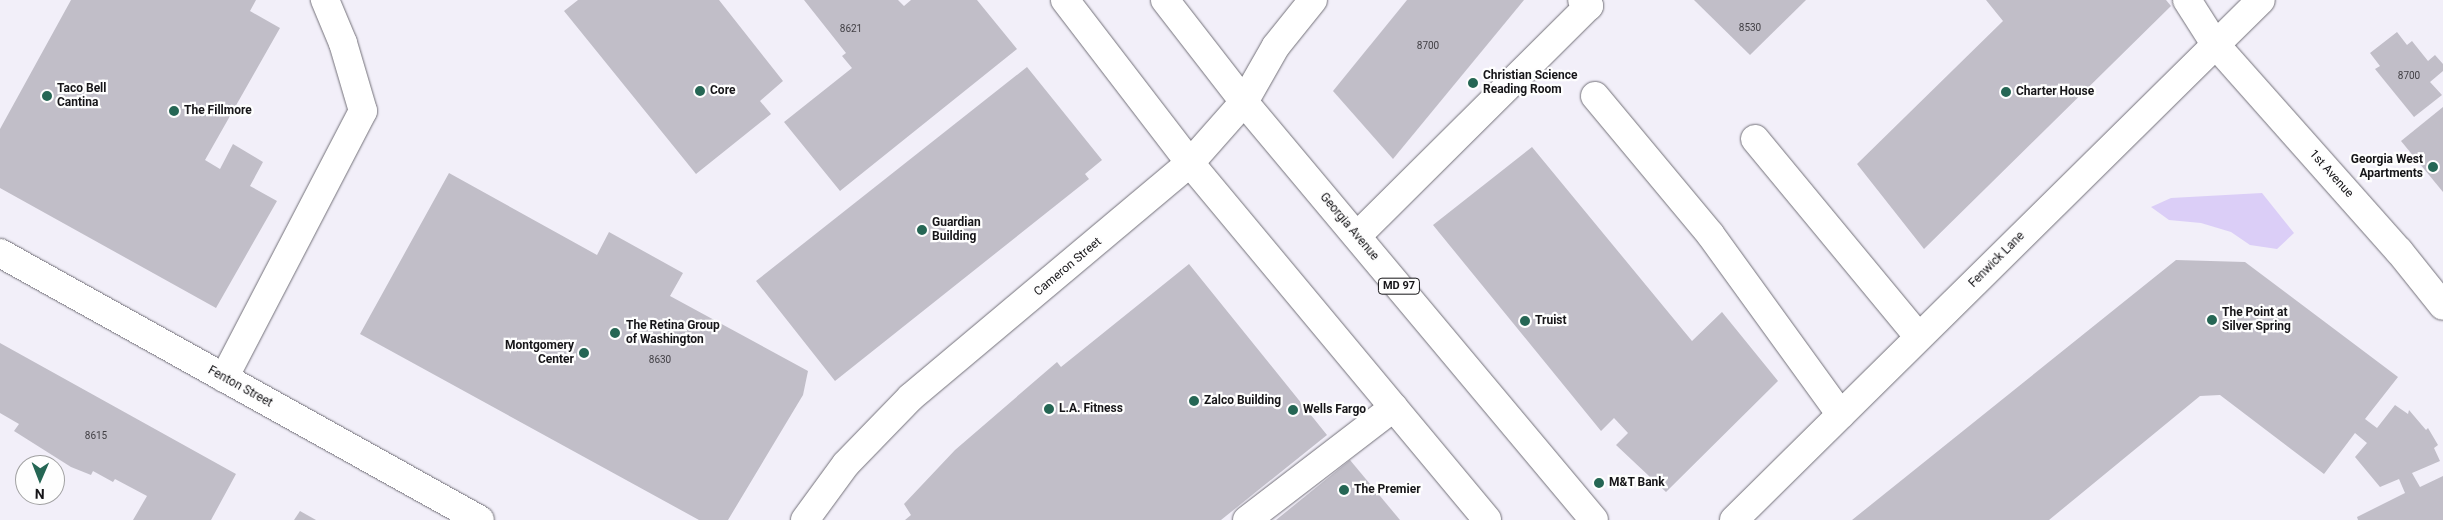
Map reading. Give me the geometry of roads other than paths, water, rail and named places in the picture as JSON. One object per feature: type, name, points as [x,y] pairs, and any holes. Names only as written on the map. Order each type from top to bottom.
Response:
[{"type":"street","points":[[224,378],[363,111],[343,43],[325,0]]},
{"type":"street","points":[[1065,0],[1190,163],[1487,520]]},
{"type":"street","name":"Georgia Avenue","points":[[1165,0],[1244,102],[1594,520]]},
{"type":"street","name":"Cameron Street","points":[[806,520],[846,464],[911,397],[1190,163],[1244,102],[1276,46],[1313,0]]},
{"type":"street","points":[[1357,236],[1589,6],[1582,0]]},
{"type":"street","name":"1st Avenue","points":[[2187,0],[2215,44],[2443,306]]},
{"type":"street","name":"Fenwick Lane","points":[[1734,520],[2261,0]]},
{"type":"street","points":[[1595,96],[1710,234],[1841,415]]},
{"type":"street","points":[[1755,139],[1919,337]]},
{"type":"street","name":"Fenton Street","points":[[0,253],[480,520]]},
{"type":"street","points":[[1247,520],[1394,407]]},
{"type":"place","name":"Christian Science Reading Room","points":[[1473,83]]},
{"type":"place","name":"Core","points":[[700,91]]},
{"type":"place","name":"Charter House","points":[[2006,92]]},
{"type":"place","name":"Taco Bell Cantina","points":[[47,96]]},
{"type":"place","name":"The Fillmore","points":[[174,111]]},
{"type":"place","name":"Georgia West Apartments","points":[[2433,167]]},
{"type":"place","name":"Guardian Building","points":[[922,230]]},
{"type":"place","name":"The Point at Silver Spring","points":[[2212,320]]},
{"type":"place","name":"Truist","points":[[1525,321]]},
{"type":"place","name":"The Retina Group of Washington","points":[[615,333]]},
{"type":"place","name":"Montgomery Center","points":[[584,353]]},
{"type":"place","name":"Zalco Building","points":[[1194,401]]},
{"type":"place","name":"L.A. Fitness","points":[[1049,409]]},
{"type":"place","name":"Wells Fargo","points":[[1293,410]]},
{"type":"place","name":"M&T Bank","points":[[1599,483]]},
{"type":"place","name":"The Premier","points":[[1344,490]]}]
